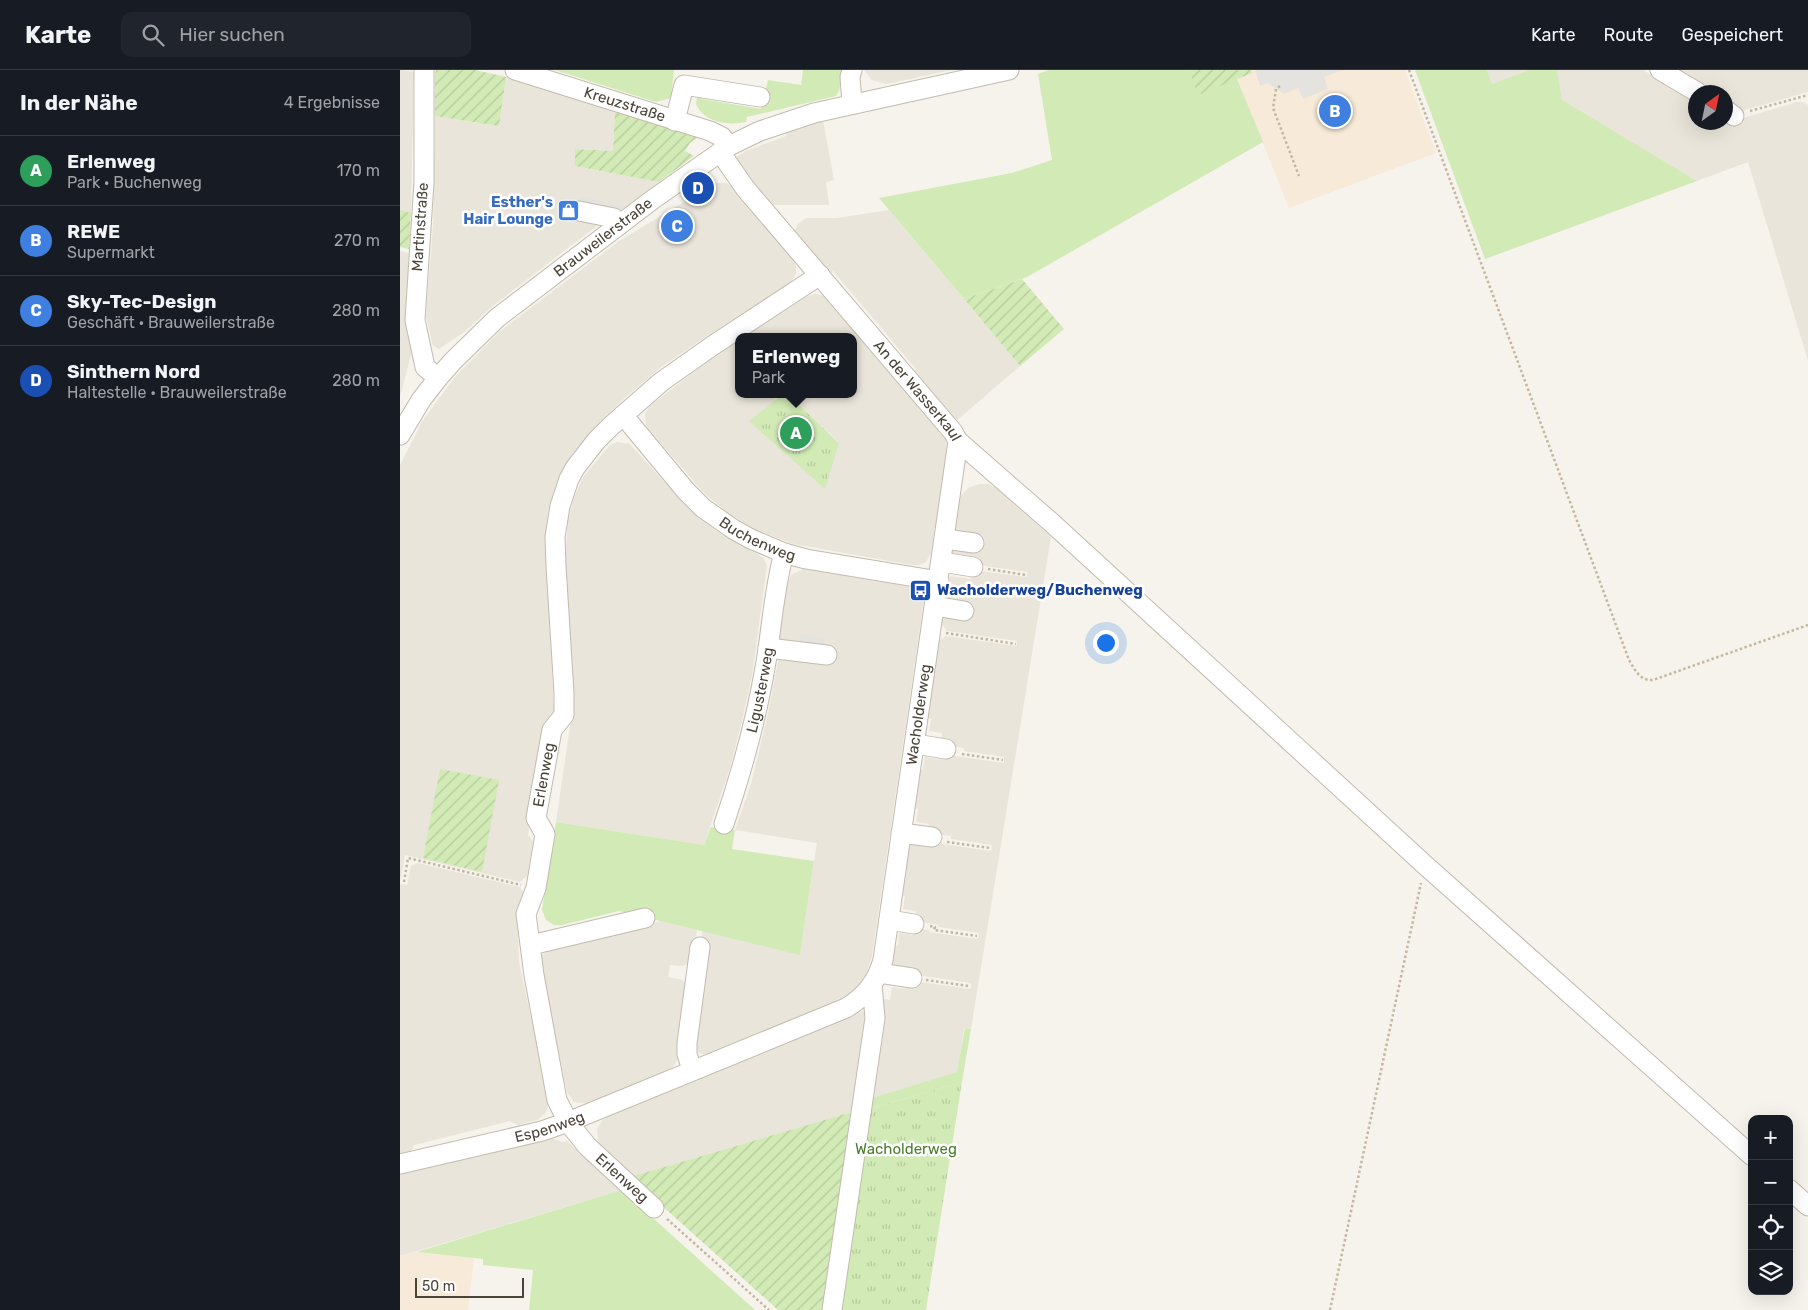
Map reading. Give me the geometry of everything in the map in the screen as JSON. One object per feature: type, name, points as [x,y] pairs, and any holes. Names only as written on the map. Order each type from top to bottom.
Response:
[{"type":"street","name":"Martinstraße","points":[[424,70],[424,182],[415,320],[425,367],[438,378]]},
{"type":"street","name":"Kreuzstraße","points":[[515,70],[722,137],[725,149]]},
{"type":"street","points":[[852,70],[850,78],[852,103]]},
{"type":"street","name":"Brauweilerstraße","points":[[403,423],[438,378],[472,341],[502,314],[619,225],[725,149],[777,124],[852,103],[1009,70]]},
{"type":"street","points":[[1660,70],[1688,87]]},
{"type":"street","points":[[675,121],[684,85],[760,97]]},
{"type":"street","name":"An der Wasserkaul","points":[[725,149],[745,188],[953,432],[958,441],[1052,523],[1425,865],[1748,1152]]},
{"type":"street","points":[[579,211],[614,218],[619,225]]},
{"type":"street","name":"Erlenweg","points":[[654,1208],[586,1146],[568,1122],[557,1100],[534,975],[526,914],[536,888],[545,834],[536,818],[552,730],[564,715],[562,647],[555,549],[560,506],[569,479],[582,458],[623,415],[686,363],[820,275]]},
{"type":"street","name":"Buchenweg","points":[[623,415],[686,491],[703,508],[733,529],[784,553],[806,559],[939,581]]},
{"type":"street","name":"Wacholderweg","points":[[876,979],[883,960],[958,441]]},
{"type":"street","points":[[945,539],[974,543]]},
{"type":"street","name":"Ligusterweg","points":[[724,824],[746,751],[768,648],[778,576],[784,553]]},
{"type":"street","points":[[942,562],[973,567]]},
{"type":"street","points":[[935,606],[964,611]]},
{"type":"street","points":[[768,648],[827,656]]},
{"type":"street","points":[[915,744],[946,749]]},
{"type":"street","points":[[901,833],[932,837]]},
{"type":"street","points":[[531,944],[644,918]]},
{"type":"street","points":[[889,920],[914,924]]},
{"type":"street","points":[[692,1070],[687,1054],[687,1043],[700,947]]},
{"type":"street","points":[[832,1310],[875,1018],[876,979],[912,978]]},
{"type":"street","name":"Espenweg","points":[[400,1164],[542,1131],[568,1122],[846,1008],[856,1002],[876,979]]},
{"type":"street","points":[[1793,1193],[1808,1206]]},
{"type":"path","points":[[1409,70],[1626,651],[1637,673],[1644,678],[1653,680],[1808,625]]},
{"type":"path","points":[[1280,86],[1276,88],[1273,108],[1299,176]]},
{"type":"path","points":[[1733,112],[1808,95]]},
{"type":"path","points":[[973,567],[1026,575]]},
{"type":"path","points":[[932,631],[1016,644]]},
{"type":"path","points":[[946,749],[1003,760]]},
{"type":"path","points":[[932,837],[947,840],[946,842],[990,848]]},
{"type":"path","points":[[404,882],[408,858],[536,888]]},
{"type":"path","points":[[1330,1310],[1425,865]]},
{"type":"path","points":[[914,924],[935,927],[934,930],[977,936]]},
{"type":"path","points":[[912,978],[969,986]]},
{"type":"path","points":[[858,1130],[872,1151],[878,1155],[885,1155],[914,1147],[943,1155]]},
{"type":"path","points":[[654,1208],[769,1310]]},
{"type":"shaded area","points":[[400,70],[414,72],[411,213],[400,211]]},
{"type":"shaded area","points":[[864,70],[952,70],[886,84],[872,80]]},
{"type":"shaded area","points":[[1251,70],[1405,70],[1436,153],[1289,208],[1237,79],[1252,73]]},
{"type":"shaded area","points":[[1255,70],[1343,70],[1324,77],[1328,89],[1303,99],[1298,88],[1284,94],[1268,83],[1260,86]]},
{"type":"shaded area","points":[[1487,70],[1529,70],[1492,84]]},
{"type":"shaded area","points":[[1557,70],[1643,70],[1688,97],[1688,130],[1733,130],[1733,121],[1797,102],[1803,102],[1808,105],[1808,361],[1748,162],[1697,181],[1561,100]]},
{"type":"shaded area","points":[[1665,70],[1808,70],[1808,92],[1734,113],[1733,85],[1690,85]]},
{"type":"shaded area","points":[[490,72],[555,90],[615,111],[613,151],[576,149],[575,166],[659,182],[627,206],[597,224],[494,305],[463,333],[439,349],[433,346],[426,316],[433,225],[435,116],[499,126],[506,77]]},
{"type":"shaded area","points":[[823,120],[834,180],[826,182],[829,205],[771,205],[748,183],[736,157],[746,151],[786,136],[786,132]]},
{"type":"shaded area","points":[[716,183],[726,183],[733,187],[793,258],[796,274],[790,283],[660,368],[629,394],[600,422],[572,454],[558,479],[548,511],[545,540],[554,709],[553,719],[546,724],[528,835],[533,841],[527,876],[520,882],[405,855],[401,879],[400,465],[423,420],[455,377],[499,332],[619,241]]},
{"type":"shaded area","points":[[579,197],[627,206],[596,224],[575,221]]},
{"type":"shaded area","points":[[889,210],[1020,366],[955,422],[913,372],[916,369],[833,271],[829,274],[794,232],[798,224],[806,218],[837,218]]},
{"type":"shaded area","points":[[400,251],[409,253],[405,319],[412,351],[400,397]]},
{"type":"shaded area","points":[[815,294],[824,296],[857,333],[751,333],[808,296]]},
{"type":"shaded area","points":[[857,334],[946,440],[947,449],[931,553],[926,562],[912,565],[794,544],[758,531],[729,514],[702,491],[646,426],[645,414],[650,406],[704,364],[735,343],[735,398],[775,398],[776,400],[749,421],[839,442],[792,398],[857,398]]},
{"type":"shaded area","points":[[617,442],[630,444],[687,507],[718,532],[759,555],[764,559],[767,566],[752,675],[742,721],[730,768],[704,845],[556,822],[573,706],[565,559],[568,521],[574,498],[583,477],[610,445]]},
{"type":"shaded area","points":[[979,484],[989,484],[999,490],[1051,537],[971,1029],[964,1028],[958,1072],[868,1099],[884,999],[890,1000],[892,987],[905,989],[906,980],[971,989],[971,983],[890,971],[894,946],[898,946],[899,933],[913,935],[914,928],[978,939],[979,933],[938,927],[938,925],[915,921],[916,911],[903,909],[905,896],[901,895],[909,843],[926,846],[927,840],[991,851],[992,845],[951,839],[951,836],[928,833],[929,824],[916,822],[918,809],[914,808],[920,769],[923,770],[925,757],[939,759],[940,751],[955,754],[955,756],[1004,763],[1004,757],[964,751],[964,748],[941,745],[942,733],[929,731],[931,719],[927,718],[938,641],[946,636],[1017,646],[1017,641],[947,631],[941,623],[950,576],[970,579],[972,570],[1027,577],[1027,572],[950,561],[960,497],[968,488]]},
{"type":"shaded area","points":[[804,569],[911,587],[919,592],[924,600],[872,956],[862,981],[849,994],[839,1000],[707,1054],[702,1054],[695,1050],[702,931],[800,954],[817,843],[735,830],[751,784],[769,709],[779,656],[777,655],[787,584],[792,574]]},
{"type":"shaded area","points":[[801,634],[825,638],[823,649],[799,645]]},
{"type":"shaded area","points":[[418,863],[520,887],[524,894],[518,932],[519,962],[549,1101],[546,1113],[537,1120],[518,1125],[510,1121],[414,1145],[410,1153],[405,1154],[400,1153],[400,884],[407,885],[411,866]]},
{"type":"shaded area","points":[[660,921],[697,930],[693,956],[688,964],[682,966],[670,965],[668,977],[682,980],[686,983],[677,1060],[674,1066],[668,1070],[589,1103],[574,1102],[567,1092],[540,966],[542,955],[550,948]]},
{"type":"shaded area","points":[[863,1011],[870,1013],[855,1111],[634,1176],[598,1141],[597,1129],[608,1116]]},
{"type":"shaded area","points":[[550,1137],[562,1142],[567,1141],[622,1190],[400,1255],[400,1174]]},
{"type":"shaded area","points":[[417,1252],[474,1258],[468,1310],[400,1310],[400,1255]]},
{"type":"green space","points":[[436,70],[475,70],[506,77],[499,126],[435,116]]},
{"type":"green space","points":[[555,70],[674,70],[671,98],[656,102]]},
{"type":"green space","points":[[803,70],[843,70],[839,91],[836,96],[747,117],[746,122],[739,123],[724,123],[710,119],[696,104],[697,96],[702,99],[761,109],[768,80],[801,85]]},
{"type":"green space","points":[[1049,70],[1189,70],[1199,94],[1237,79],[1263,142],[1027,277],[964,299],[879,198],[1012,173],[1052,160],[1038,74]]},
{"type":"green space","points":[[1189,70],[1251,70],[1252,73],[1198,95]]},
{"type":"green space","points":[[1415,70],[1487,70],[1492,84],[1529,70],[1557,70],[1562,100],[1697,181],[1485,259]]},
{"type":"green space","points":[[615,111],[698,137],[690,143],[685,151],[694,156],[659,182],[575,166],[575,149],[613,151]]},
{"type":"green space","points":[[400,210],[411,213],[409,249],[400,247]]},
{"type":"green space","points":[[1022,279],[1064,329],[1020,366],[964,299]]},
{"type":"green space","points":[[778,398],[792,398],[839,443],[825,489],[749,421]]},
{"type":"green space","points":[[440,769],[499,780],[482,872],[423,858]]},
{"type":"green space","points":[[556,822],[704,845],[711,827],[735,830],[732,849],[814,861],[800,955],[619,911],[562,925],[554,925],[546,920],[542,910]]},
{"type":"green space","points":[[965,1028],[971,1029],[962,1082],[866,1110],[868,1099],[957,1072]]},
{"type":"green space","name":"Wacholderweg","points":[[962,1082],[926,1310],[837,1310],[866,1110]]},
{"type":"green space","points":[[855,1111],[826,1310],[778,1310],[630,1177]]},
{"type":"green space","points":[[622,1190],[755,1310],[529,1310],[533,1270],[483,1265],[483,1259],[417,1252]]},
{"type":"place","name":"REWE","points":[[1335,111]]},
{"type":"place","name":"Sinthern Nord","points":[[698,188]]},
{"type":"place","name":"Esther's Hair Lounge","points":[[569,211]]},
{"type":"place","name":"Sky-Tec-Design","points":[[677,226]]},
{"type":"place","name":"Erlenweg","points":[[796,433]]},
{"type":"place","name":"Wacholderweg/Buchenweg","points":[[921,590]]}]
